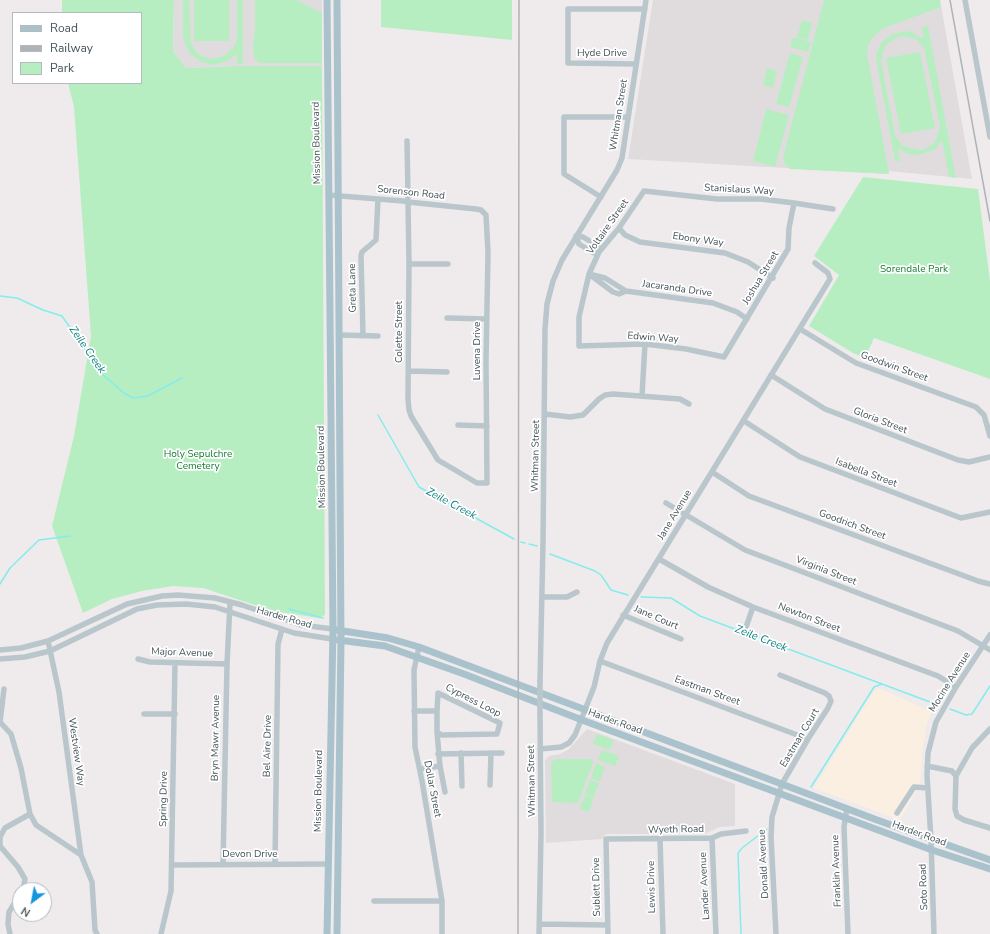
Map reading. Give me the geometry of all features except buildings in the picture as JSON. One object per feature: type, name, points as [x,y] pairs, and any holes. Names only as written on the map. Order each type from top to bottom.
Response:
[{"type":"main road","name":"Mission Boulevard","points":[[327,0],[326,24],[333,629],[327,934]]},
{"type":"main road","name":"Mission Boulevard","points":[[337,0],[341,630],[337,934]]},
{"type":"main road","points":[[326,24],[333,46],[337,50]]},
{"type":"main road","points":[[332,447],[336,458],[336,475],[340,479]]},
{"type":"main road","name":"Harder Road","points":[[333,629],[388,638],[419,648],[931,840],[990,860]]},
{"type":"main road","name":"Harder Road","points":[[332,639],[385,646],[464,674],[582,720],[932,850],[990,870]]},
{"type":"street","name":"Whitman Street","points":[[539,934],[540,681],[543,597],[545,329],[547,304],[557,271],[622,158],[646,0]]},
{"type":"street","points":[[965,0],[990,137]]},
{"type":"street","name":"Hyde Drive","points":[[636,64],[568,63],[568,9],[645,9]]},
{"type":"street","points":[[601,196],[564,174],[564,117],[628,117]]},
{"type":"street","name":"Colette Street","points":[[407,141],[409,264],[408,399],[411,416],[435,456],[442,463],[477,483],[487,483]]},
{"type":"street","name":"Stanislaus Way","points":[[644,191],[717,199],[761,199],[833,209]]},
{"type":"street","name":"Voltaire Street","points":[[580,346],[580,317],[588,274],[599,252],[619,228],[644,191]]},
{"type":"street","name":"Sorenson Road","points":[[328,195],[481,210],[484,212],[487,219]]},
{"type":"street","name":"Greta Lane","points":[[363,335],[361,256],[362,252],[376,240],[378,199]]},
{"type":"street","name":"Joshua Street","points":[[724,357],[746,319],[773,278],[788,249],[789,228],[794,203]]},
{"type":"street","name":"Luvena Drive","points":[[487,219],[487,483]]},
{"type":"street","name":"Ebony Way","points":[[619,228],[625,235],[640,242],[690,247],[737,256],[773,278]]},
{"type":"street","points":[[576,236],[579,244],[594,253],[599,252]]},
{"type":"street","name":"Jane Avenue","points":[[540,749],[557,748],[568,743],[575,735],[594,687],[600,661],[607,643],[830,279],[828,274],[814,263]]},
{"type":"street","points":[[409,264],[448,264]]},
{"type":"street","name":"Jacaranda Drive","points":[[588,274],[613,292],[619,294],[626,291]]},
{"type":"street","name":"Jacaranda Drive","points":[[588,274],[605,278],[626,291],[713,303],[737,312],[746,319]]},
{"type":"street","points":[[447,318],[487,319]]},
{"type":"street","name":"Goodwin Street","points":[[800,329],[856,364],[976,407],[984,415],[990,436]]},
{"type":"street","points":[[339,335],[378,336]]},
{"type":"street","points":[[642,396],[645,344]]},
{"type":"street","name":"Edwin Way","points":[[580,346],[645,344],[686,349],[724,357]]},
{"type":"street","points":[[409,371],[447,372]]},
{"type":"street","name":"Gloria Street","points":[[771,375],[825,409],[958,460],[969,462],[990,457]]},
{"type":"street","points":[[545,414],[570,417],[582,415],[605,395],[680,399],[689,404]]},
{"type":"street","name":"Isabella Street","points":[[744,421],[800,457],[961,518],[990,512]]},
{"type":"street","points":[[458,425],[487,426]]},
{"type":"street","name":"Goodrich Street","points":[[712,472],[749,496],[978,581],[990,584]]},
{"type":"street","name":"Virginia Street","points":[[666,503],[685,516],[745,550],[958,631],[990,650]]},
{"type":"street","name":"Newton Street","points":[[659,559],[708,587],[753,607],[938,676],[956,687]]},
{"type":"street","points":[[543,597],[567,598],[577,592]]},
{"type":"street","name":"Harder Road","points":[[0,650],[21,648],[48,641],[114,610],[140,600],[162,596],[191,595],[230,603],[301,625],[333,629]]},
{"type":"street","points":[[228,612],[230,603]]},
{"type":"street","name":"Harder Road","points":[[0,659],[25,657],[50,651],[137,609],[157,605],[193,604],[215,608],[298,634],[332,639]]},
{"type":"street","points":[[746,627],[753,607]]},
{"type":"street","name":"Bryn Mawr Avenue","points":[[223,864],[228,612]]},
{"type":"street","name":"Jane Court","points":[[623,615],[681,639]]},
{"type":"street","name":"Bel Aire Drive","points":[[275,864],[278,644],[282,629]]},
{"type":"street","name":"Mocine Avenue","points":[[931,840],[927,766],[936,722],[956,687],[990,635]]},
{"type":"street","points":[[48,641],[50,651]]},
{"type":"street","name":"Dollar Street","points":[[419,648],[414,670],[415,747],[442,901],[442,934]]},
{"type":"street","name":"Westview Way","points":[[50,651],[59,692],[81,855],[92,882],[95,930],[97,934]]},
{"type":"street","name":"Major Avenue","points":[[138,659],[150,662],[227,664]]},
{"type":"street","name":"Eastman Street","points":[[600,661],[808,739]]},
{"type":"street","name":"Spring Drive","points":[[161,934],[171,891],[175,663]]},
{"type":"street","name":"Eastman Court","points":[[779,793],[782,784],[831,701],[829,696],[816,689],[780,675]]},
{"type":"street","points":[[4,689],[0,722],[10,734],[21,768],[30,814],[36,825],[81,855]]},
{"type":"street","name":"Cypress Loop","points":[[438,693],[500,723],[497,734],[442,735],[437,732],[437,711],[438,693]]},
{"type":"street","points":[[414,711],[437,711]]},
{"type":"street","points":[[144,714],[175,714]]},
{"type":"street","points":[[990,731],[972,748],[956,776],[957,816],[964,820],[990,828]]},
{"type":"street","points":[[437,732],[438,754],[445,792]]},
{"type":"street","points":[[461,753],[462,786]]},
{"type":"street","points":[[490,753],[490,786]]},
{"type":"street","points":[[438,754],[502,753]]},
{"type":"street","points":[[420,769],[440,766]]},
{"type":"street","points":[[927,766],[952,771],[956,776]]},
{"type":"street","points":[[897,813],[914,787],[928,788]]},
{"type":"street","name":"Donald Avenue","points":[[776,934],[771,824],[779,793]]},
{"type":"street","name":"Franklin Avenue","points":[[847,808],[844,827],[848,934]]},
{"type":"street","points":[[24,882],[25,879],[18,867],[0,845],[0,837],[6,828],[30,814]]},
{"type":"street","name":"Wyeth Road","points":[[606,839],[660,840],[712,838],[721,834],[746,832]]},
{"type":"street","name":"Lander Avenue","points":[[712,838],[716,934]]},
{"type":"street","name":"Sublett Drive","points":[[606,839],[608,934]]},
{"type":"street","name":"Lewis Drive","points":[[660,840],[663,934]]},
{"type":"street","name":"Soto Road","points":[[931,840],[934,934]]},
{"type":"street","name":"Devon Drive","points":[[172,865],[328,864]]},
{"type":"street","points":[[374,901],[442,901]]},
{"type":"street","points":[[10,934],[8,924],[9,912],[12,907]]},
{"type":"street","points":[[540,924],[607,924]]},
{"type":"shaded area","points":[[174,0],[322,0],[322,66],[236,66],[186,68],[173,51]]},
{"type":"shaded area","points":[[653,0],[940,0],[972,179],[888,171],[889,174],[628,159]]},
{"type":"shaded area","points":[[878,688],[932,712],[927,723],[923,747],[920,784],[900,820],[814,788],[874,691]]},
{"type":"shaded area","points":[[587,729],[735,784],[735,826],[720,827],[704,834],[606,834],[602,839],[546,843],[545,760],[549,756],[560,754],[569,749]]},
{"type":"green space","name":"Holy Sepulchre Cemetery","points":[[62,0],[174,0],[173,51],[186,68],[236,66],[322,66],[325,615],[319,618],[273,611],[203,588],[173,586],[142,591],[112,599],[83,613],[52,526],[74,436],[91,336],[74,107],[68,84],[142,84],[142,12],[62,12]]},
{"type":"green space","points":[[183,0],[189,0],[191,43],[198,54],[211,59],[224,56],[234,47],[237,38],[237,0],[243,0],[243,64],[237,64],[237,54],[227,61],[214,65],[201,62],[190,54],[183,38]]},
{"type":"green space","points":[[194,0],[229,0],[229,41],[194,41]]},
{"type":"green space","points":[[255,0],[296,0],[322,13],[322,63],[259,63],[254,58],[253,45],[255,29]]},
{"type":"green space","points":[[381,0],[512,0],[512,40],[381,27]]},
{"type":"green space","points":[[824,0],[940,0],[941,7],[884,28],[872,38],[868,46],[867,54],[889,174],[790,169],[784,163],[783,157]]},
{"type":"green space","points":[[802,20],[812,23],[808,40],[797,37]]},
{"type":"green space","points":[[928,26],[956,178],[949,177],[942,140],[936,149],[919,155],[907,154],[898,148],[900,161],[895,161],[876,54],[882,42],[892,34],[910,31],[923,39],[922,27]],"holes":[[[902,36],[916,39],[924,48],[940,127],[935,142],[926,149],[920,150],[902,145],[895,135],[881,60],[886,45],[896,38]]]},
{"type":"green space","points":[[793,37],[811,42],[808,52],[790,47]]},
{"type":"green space","points":[[920,52],[935,128],[901,134],[886,58]]},
{"type":"green space","points":[[790,53],[803,57],[789,107],[776,104]]},
{"type":"green space","points":[[767,68],[777,71],[773,88],[763,85]]},
{"type":"green space","points":[[766,109],[789,115],[775,167],[753,161]]},
{"type":"green space","name":"Sorendale Park","points":[[863,177],[978,189],[990,281],[990,379],[874,338],[865,358],[853,353],[809,326],[839,275],[814,256]]},
{"type":"green space","points":[[597,734],[614,740],[610,750],[593,744]]},
{"type":"green space","points":[[602,750],[619,756],[615,766],[598,760]]},
{"type":"green space","points":[[555,759],[592,759],[593,762],[578,803],[552,802],[551,764]]},
{"type":"green space","points":[[596,763],[605,767],[600,781],[591,778]]},
{"type":"green space","points":[[590,780],[599,783],[594,797],[585,794]]},
{"type":"green space","points":[[585,795],[594,798],[589,812],[580,809]]},
{"type":"waterway","name":"Zeile Creek","points":[[0,296],[17,298],[43,310],[62,316],[102,374],[124,393],[133,398],[148,396],[182,378]]},
{"type":"waterway","name":"Zeile Creek","points":[[378,415],[419,487],[514,539]]},
{"type":"waterway","points":[[0,584],[10,568],[39,540],[70,536]]},
{"type":"waterway","name":"Zeile Creek","points":[[521,542],[525,543]]},
{"type":"waterway","name":"Zeile Creek","points":[[529,544],[537,546]]},
{"type":"waterway","name":"Zeile Creek","points":[[550,554],[595,571],[601,575],[611,590],[628,595]]},
{"type":"waterway","name":"Zeile Creek","points":[[641,597],[671,598],[700,616],[882,684]]},
{"type":"waterway","points":[[289,609],[323,618]]},
{"type":"waterway","name":"Zeile Creek","points":[[811,787],[874,687],[882,684],[938,705]]},
{"type":"waterway","name":"Zeile Creek","points":[[950,709],[966,715],[972,714],[990,686]]},
{"type":"waterway","points":[[741,934],[738,853],[742,848],[767,829]]},
{"type":"railway","points":[[518,934],[519,0]]},
{"type":"railway","points":[[950,0],[990,221]]}]
